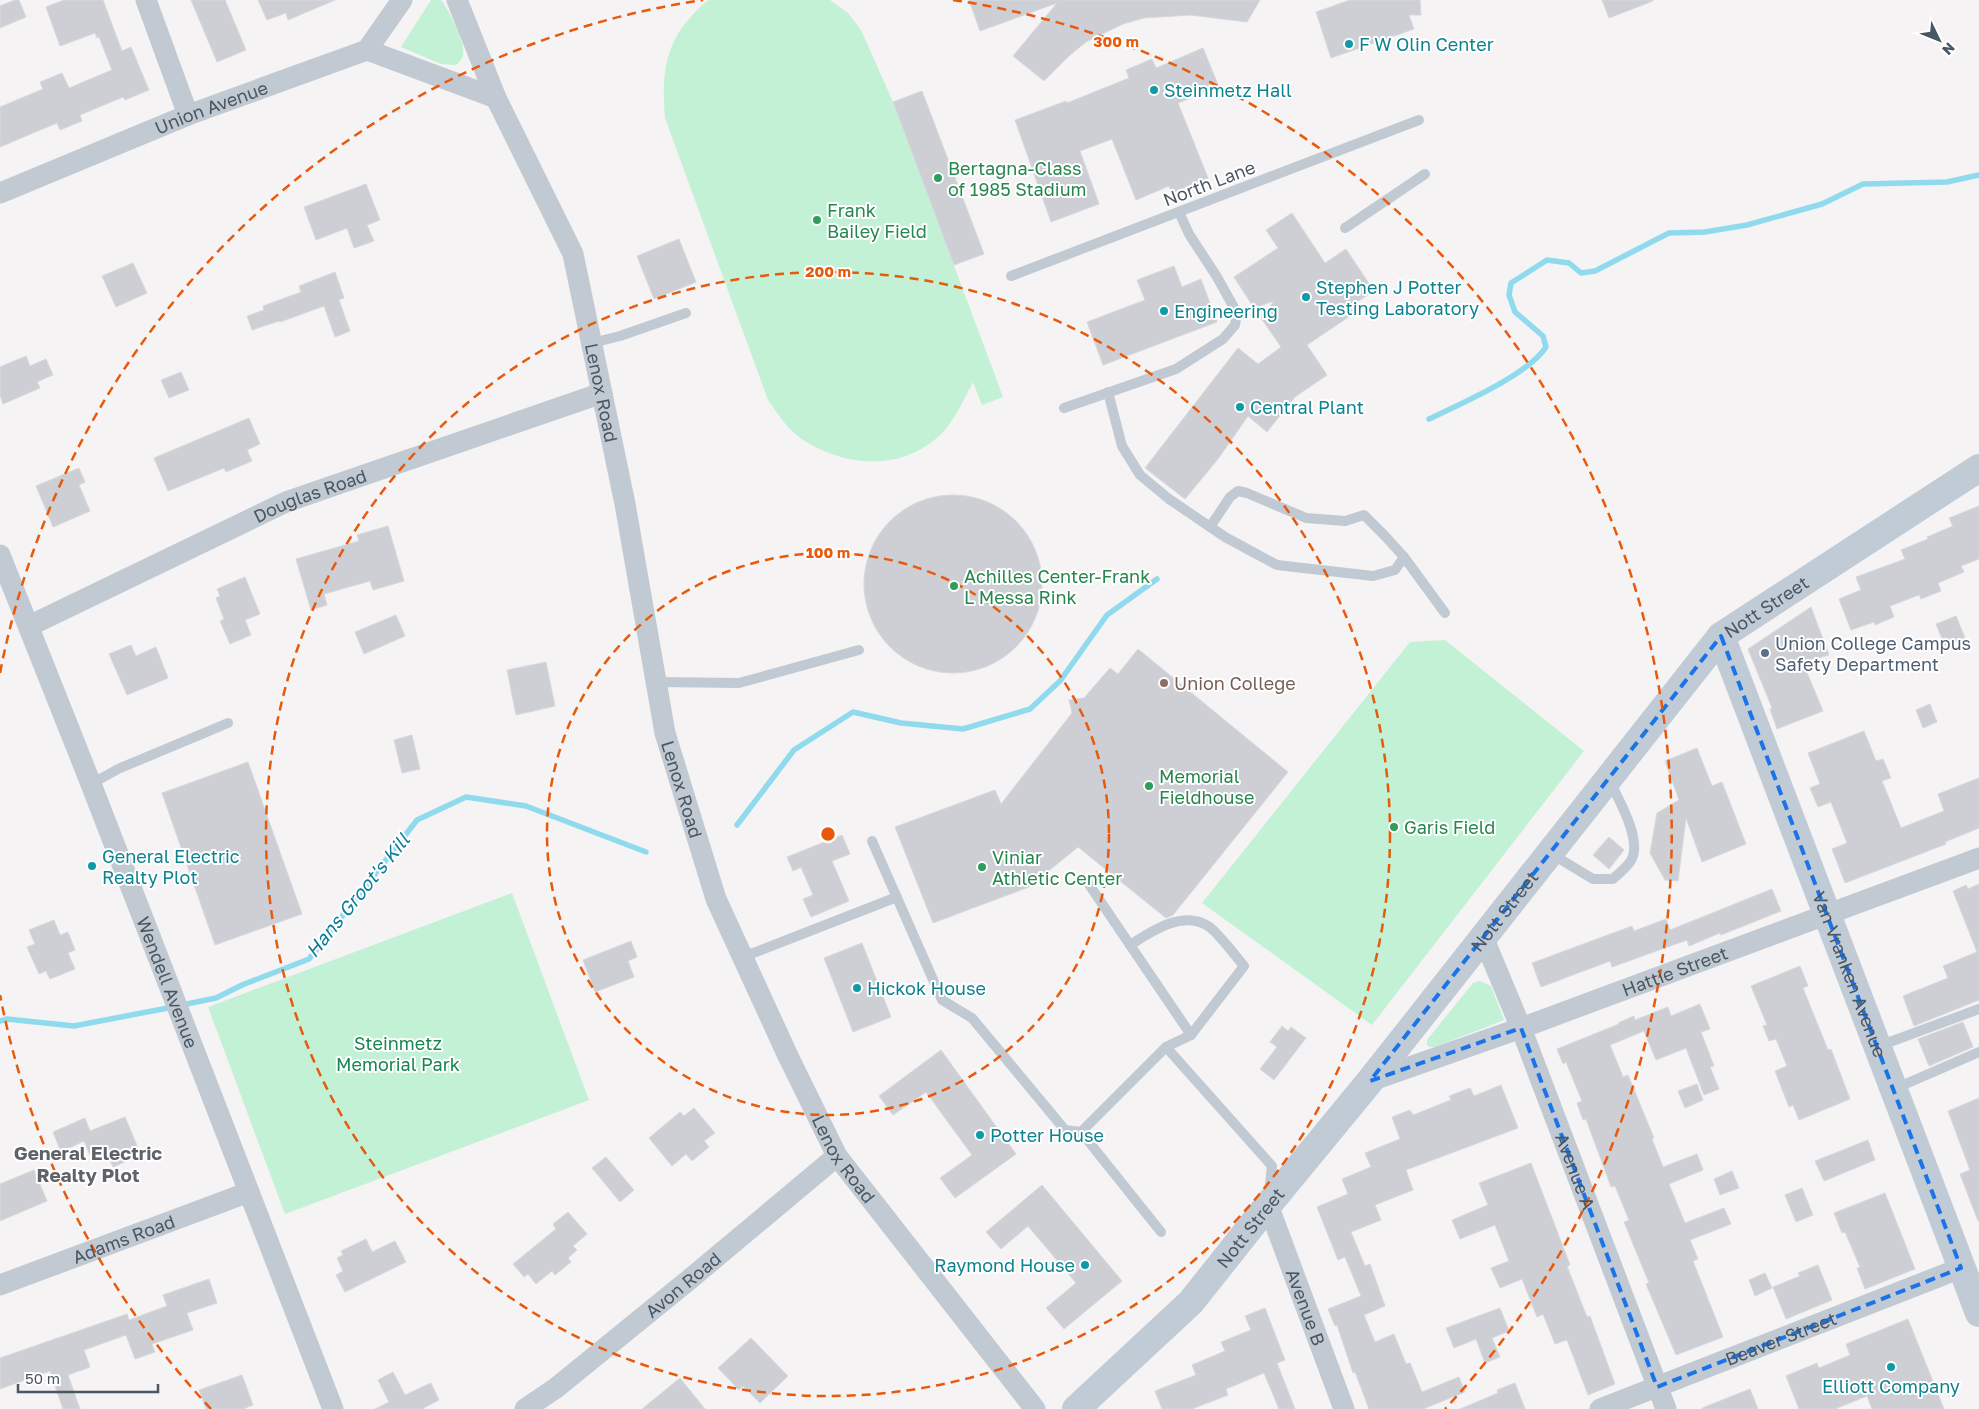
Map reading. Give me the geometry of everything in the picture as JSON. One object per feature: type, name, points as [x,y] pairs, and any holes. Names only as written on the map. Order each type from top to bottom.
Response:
[{"type":"main road","name":"Nott Street","points":[[1076,1409],[1192,1302],[1370,1081],[1721,636],[1979,468]]},
{"type":"main road","name":"Van Vranken Avenue","points":[[1721,636],[1979,1313]]},
{"type":"street","points":[[146,0],[188,115]]},
{"type":"street","points":[[402,0],[367,50],[496,98]]},
{"type":"street","name":"Lenox Road","points":[[457,0],[496,98],[573,254],[625,504],[665,733],[716,899],[837,1156],[1035,1409]]},
{"type":"street","name":"Union Avenue","points":[[0,193],[188,115],[367,50]]},
{"type":"street","name":"Douglas Road","points":[[29,626],[286,502],[602,393]]},
{"type":"street","name":"Wendell Avenue","points":[[0,555],[92,784],[333,1409]]},
{"type":"street","name":"Hattie Street","points":[[1370,1081],[1827,916],[1979,858]]},
{"type":"street","name":"Avenue A","points":[[1483,937],[1520,1028],[1666,1409]]},
{"type":"street","name":"Avon Road","points":[[525,1409],[556,1388],[668,1298],[837,1156]]},
{"type":"street","name":"Adams Road","points":[[0,1285],[249,1192]]},
{"type":"street","name":"Avenue B","points":[[1268,1206],[1344,1409]]},
{"type":"street","name":"Beaver Street","points":[[1600,1409],[1961,1268]]},
{"type":"lane","name":"North Lane","points":[[1011,276],[1419,120]]},
{"type":"lane","points":[[1345,228],[1424,174]]},
{"type":"lane","points":[[1064,408],[1176,369],[1222,339],[1235,325],[1237,313],[1217,277],[1189,234],[1179,212]]},
{"type":"lane","points":[[592,344],[686,312]]},
{"type":"lane","points":[[1108,392],[1122,446],[1140,475],[1169,499],[1225,537],[1277,565],[1373,576],[1395,570],[1404,557]]},
{"type":"lane","points":[[1210,527],[1230,497],[1238,491],[1248,493],[1306,518],[1345,520],[1364,516],[1404,557],[1445,613]]},
{"type":"lane","points":[[656,682],[739,683],[859,650]]},
{"type":"lane","points":[[92,784],[118,769],[228,723]]},
{"type":"lane","points":[[1549,853],[1593,879],[1613,879],[1631,862],[1635,846],[1628,821],[1608,779]]},
{"type":"lane","points":[[872,841],[942,1000],[972,1018],[1065,1130],[1081,1132],[1161,1232]]},
{"type":"lane","points":[[1086,880],[1191,1035]]},
{"type":"lane","points":[[742,957],[897,897]]},
{"type":"lane","points":[[1081,1132],[1166,1047],[1191,1035],[1244,966],[1209,926],[1187,918],[1157,928],[1130,945]]},
{"type":"lane","points":[[1877,1047],[1979,1008]]},
{"type":"lane","points":[[1166,1047],[1272,1166],[1268,1206]]},
{"type":"lane","points":[[1893,1090],[1979,1052]]},
{"type":"highlighted area","points":[[1721,636],[1961,1268],[1657,1387],[1521,1028],[1370,1081]]},
{"type":"green space","points":[[431,0],[441,0],[459,35],[463,56],[456,65],[441,64],[401,47]]},
{"type":"green space","points":[[709,0],[830,0],[848,13],[861,30],[893,102],[1003,397],[982,405],[973,382],[951,422],[941,434],[926,446],[909,455],[892,460],[874,461],[855,460],[837,456],[803,440],[793,432],[768,400],[665,118],[664,79],[669,54],[680,30],[696,11]]},
{"type":"green space","name":"Garis Field","points":[[1445,640],[1584,751],[1372,1025],[1202,903],[1410,642]]},
{"type":"green space","name":"Steinmetz Memorial Park","points":[[512,893],[589,1100],[285,1214],[208,1007]]},
{"type":"green space","points":[[1480,981],[1491,986],[1504,1020],[1435,1047],[1427,1045],[1427,1040],[1473,983]]},
{"type":"building","points":[[19,0],[26,17],[0,28],[0,6]]},
{"type":"building","points":[[64,0],[103,0],[122,51],[131,47],[149,90],[125,100],[123,97],[80,115],[82,121],[60,130],[57,123],[0,147],[0,107],[43,89],[40,82],[62,73],[69,88],[112,70],[99,37],[97,38],[95,33],[60,46],[46,7]]},
{"type":"building","points":[[191,0],[225,0],[246,50],[217,62]]},
{"type":"building","points":[[258,0],[335,0],[288,20],[286,13],[267,20]]},
{"type":"building","points":[[969,0],[1260,0],[1247,22],[1190,15],[1144,18],[1123,24],[1086,42],[1044,81],[1013,56],[1057,3],[980,31]]},
{"type":"building","name":"F W Olin Center","points":[[1350,0],[1420,0],[1421,15],[1409,15],[1414,29],[1331,58],[1316,12]]},
{"type":"building","points":[[1602,0],[1653,0],[1653,1],[1609,18]]},
{"type":"building","points":[[1203,48],[1219,87],[1178,103],[1208,178],[1172,193],[1169,186],[1136,200],[1112,139],[1080,151],[1099,204],[1051,222],[1015,120],[1066,101],[1067,103],[1129,78],[1126,70],[1152,59],[1156,68]]},
{"type":"building","name":"Bertagna-Class of 1985 Stadium","points":[[922,91],[984,254],[954,265],[893,102]]},
{"type":"building","points":[[366,184],[380,220],[367,225],[374,241],[354,248],[347,228],[316,240],[304,207]]},
{"type":"building","points":[[1292,213],[1325,263],[1346,249],[1374,291],[1355,303],[1359,310],[1307,345],[1327,375],[1295,397],[1267,432],[1248,416],[1218,459],[1185,499],[1145,468],[1238,348],[1258,364],[1281,347],[1261,318],[1274,301],[1254,308],[1234,277],[1278,248],[1266,230]]},
{"type":"building","points":[[679,239],[696,282],[654,299],[637,256]]},
{"type":"building","points":[[133,263],[147,293],[116,307],[102,276]]},
{"type":"building","name":"Engineering","points":[[1174,266],[1182,287],[1201,279],[1217,322],[1103,365],[1087,322],[1145,300],[1137,280]]},
{"type":"building","points":[[335,272],[344,298],[339,300],[350,331],[335,337],[324,306],[252,330],[247,316],[264,310],[263,306],[301,292],[299,286]]},
{"type":"building","points":[[26,356],[30,366],[46,359],[53,375],[37,382],[40,388],[3,404],[0,395],[0,367]]},
{"type":"building","points":[[181,372],[189,390],[169,398],[161,380]]},
{"type":"building","points":[[249,418],[260,444],[247,450],[252,461],[226,472],[224,468],[168,491],[154,458]]},
{"type":"building","points":[[79,468],[85,482],[79,485],[90,511],[53,527],[36,486]]},
{"type":"building","name":"Achilles Center-Frank L Messa Rink","points":[[962,495],[995,505],[1010,515],[1022,527],[1032,542],[1038,558],[1041,567],[1041,601],[1032,626],[1022,641],[1010,653],[995,663],[970,672],[944,673],[911,663],[896,653],[884,641],[874,626],[865,601],[864,575],[874,542],[884,527],[896,515],[911,505],[936,496]]},
{"type":"building","points":[[1979,506],[1979,559],[1961,566],[1964,572],[1938,583],[1941,591],[1921,599],[1919,595],[1890,606],[1894,617],[1875,625],[1874,622],[1851,630],[1839,599],[1861,590],[1856,577],[1905,559],[1901,550],[1953,526],[1949,518]]},
{"type":"building","points":[[388,526],[404,581],[373,590],[370,581],[324,594],[327,605],[311,610],[296,559],[359,541],[357,535]]},
{"type":"building","points":[[245,577],[260,614],[245,620],[251,635],[230,644],[220,621],[224,619],[216,598],[220,596],[217,589]]},
{"type":"building","points":[[1811,607],[1829,655],[1811,660],[1815,667],[1806,670],[1823,711],[1777,729],[1770,709],[1772,708],[1748,649]]},
{"type":"building","points":[[396,615],[405,636],[364,654],[355,632]]},
{"type":"building","points":[[1956,616],[1965,638],[1945,646],[1936,624]]},
{"type":"building","points":[[131,645],[136,656],[156,647],[168,678],[127,695],[109,654]]},
{"type":"building","name":"Memorial Fieldhouse","points":[[1138,649],[1288,772],[1173,915],[1166,918],[1078,847],[1029,887],[933,923],[895,827],[995,790],[1001,804],[1072,713],[1069,700],[1084,698],[1110,668],[1118,674]]},
{"type":"building","points":[[546,662],[555,706],[516,715],[507,670]]},
{"type":"building","points":[[1930,704],[1937,722],[1923,728],[1916,710]]},
{"type":"building","points":[[1864,731],[1876,761],[1883,759],[1891,778],[1882,781],[1901,828],[1944,811],[1938,794],[1979,778],[1979,828],[1945,842],[1946,844],[1845,883],[1832,849],[1847,843],[1831,802],[1818,807],[1810,788],[1820,784],[1808,753]]},
{"type":"building","points":[[412,735],[420,769],[402,773],[394,740]]},
{"type":"building","points":[[1697,748],[1712,786],[1722,782],[1746,844],[1702,862],[1686,818],[1678,881],[1665,880],[1650,853],[1657,813],[1679,800],[1665,761]]},
{"type":"building","points":[[248,762],[302,914],[215,945],[162,793]]},
{"type":"building","points":[[842,835],[850,854],[832,861],[849,901],[811,917],[803,899],[813,895],[801,867],[793,871],[787,857]]},
{"type":"building","points":[[1609,837],[1624,850],[1609,869],[1593,855]]},
{"type":"building","points":[[1979,884],[1979,1000],[1914,1026],[1903,996],[1948,978],[1943,966],[1977,952],[1953,891],[1966,885],[1968,889]]},
{"type":"building","points":[[1772,889],[1781,911],[1689,946],[1687,940],[1612,967],[1610,961],[1541,987],[1532,963],[1632,926],[1634,931],[1666,919],[1670,930]]},
{"type":"building","points":[[54,920],[60,935],[68,932],[75,950],[68,953],[75,969],[50,979],[46,971],[39,974],[27,947],[35,944],[29,930]]},
{"type":"building","points":[[631,941],[637,957],[628,961],[634,977],[595,992],[583,960]]},
{"type":"building","name":"Hickok House","points":[[862,943],[891,1017],[853,1032],[824,958]]},
{"type":"building","points":[[1800,966],[1808,986],[1803,988],[1828,1050],[1831,1049],[1850,1099],[1799,1120],[1793,1105],[1789,1107],[1775,1071],[1787,1066],[1776,1039],[1769,1041],[1763,1026],[1767,1025],[1751,986]]},
{"type":"building","points":[[1700,1004],[1710,1029],[1701,1032],[1714,1066],[1710,1067],[1719,1089],[1704,1095],[1686,1048],[1656,1060],[1644,1031],[1610,1045],[1623,1077],[1628,1075],[1654,1138],[1652,1139],[1663,1167],[1697,1154],[1703,1170],[1669,1184],[1685,1223],[1724,1208],[1731,1224],[1690,1240],[1698,1259],[1693,1261],[1723,1337],[1676,1355],[1646,1284],[1649,1283],[1624,1222],[1629,1220],[1615,1186],[1611,1187],[1586,1119],[1583,1120],[1577,1103],[1582,1101],[1566,1062],[1563,1064],[1557,1049],[1634,1016],[1635,1020],[1668,1007],[1671,1016]]},
{"type":"building","points":[[1963,1022],[1973,1047],[1929,1066],[1918,1039]]},
{"type":"building","points":[[1282,1026],[1288,1031],[1291,1027],[1306,1038],[1274,1080],[1260,1069],[1277,1047],[1270,1042]]},
{"type":"building","name":"Potter House","points":[[941,1050],[1016,1154],[955,1198],[940,1178],[972,1155],[926,1092],[893,1115],[879,1096]]},
{"type":"building","points":[[1697,1084],[1703,1100],[1685,1108],[1678,1091]]},
{"type":"building","points":[[1501,1085],[1518,1128],[1406,1170],[1413,1190],[1375,1205],[1381,1220],[1351,1232],[1365,1266],[1370,1264],[1385,1306],[1364,1315],[1375,1342],[1394,1334],[1406,1364],[1410,1363],[1422,1392],[1459,1377],[1465,1392],[1423,1409],[1369,1409],[1355,1372],[1353,1373],[1337,1325],[1335,1326],[1328,1309],[1361,1296],[1345,1257],[1338,1260],[1317,1207],[1348,1194],[1342,1179],[1371,1167],[1365,1153],[1400,1139],[1392,1117],[1410,1110],[1413,1115],[1451,1100],[1449,1096],[1470,1088],[1474,1096]]},
{"type":"building","points":[[1979,1098],[1978,1221],[1960,1174],[1970,1170],[1948,1111]]},
{"type":"building","points":[[694,1108],[715,1133],[704,1141],[709,1147],[692,1161],[686,1154],[672,1166],[649,1138],[680,1112],[684,1116]]},
{"type":"building","points":[[125,1117],[141,1155],[113,1167],[105,1148],[90,1155],[84,1141],[61,1152],[53,1132],[85,1118],[90,1131]]},
{"type":"building","points":[[1868,1140],[1875,1160],[1824,1181],[1815,1161]]},
{"type":"building","points":[[606,1157],[634,1190],[620,1202],[592,1168]]},
{"type":"building","points":[[1531,1163],[1570,1265],[1567,1266],[1587,1317],[1590,1316],[1615,1384],[1588,1395],[1567,1340],[1555,1344],[1543,1314],[1537,1317],[1522,1279],[1500,1288],[1491,1268],[1509,1261],[1495,1225],[1460,1239],[1452,1220],[1488,1205],[1479,1183]]},
{"type":"building","points":[[34,1170],[47,1201],[0,1221],[0,1184]]},
{"type":"building","points":[[1732,1171],[1739,1188],[1720,1195],[1714,1179]]},
{"type":"building","name":"Raymond House","points":[[1042,1185],[1122,1281],[1064,1329],[1046,1308],[1076,1283],[1028,1226],[1001,1249],[986,1232]]},
{"type":"building","points":[[1802,1188],[1813,1215],[1796,1222],[1785,1195]]},
{"type":"building","points":[[1885,1193],[1915,1269],[1865,1289],[1857,1268],[1860,1267],[1845,1232],[1842,1233],[1834,1213]]},
{"type":"building","points":[[568,1212],[587,1234],[573,1246],[577,1250],[568,1258],[571,1262],[555,1275],[552,1271],[536,1284],[528,1274],[524,1277],[513,1264],[556,1229],[553,1224]]},
{"type":"building","points":[[366,1239],[372,1252],[395,1241],[406,1262],[345,1292],[336,1275],[343,1271],[337,1258],[343,1255],[341,1251]]},
{"type":"building","points":[[1818,1265],[1832,1300],[1786,1319],[1773,1287],[1800,1276],[1798,1273]]},
{"type":"building","points":[[1765,1273],[1772,1288],[1755,1296],[1749,1280]]},
{"type":"building","points":[[209,1279],[217,1303],[187,1313],[193,1330],[152,1344],[155,1352],[135,1359],[126,1335],[84,1350],[90,1367],[68,1375],[80,1409],[63,1409],[50,1371],[0,1389],[0,1358],[127,1314],[129,1320],[167,1306],[163,1295]]},
{"type":"building","points":[[1265,1308],[1285,1360],[1277,1363],[1295,1409],[1279,1409],[1264,1373],[1226,1389],[1228,1395],[1192,1409],[1162,1409],[1155,1391],[1196,1375],[1192,1365],[1225,1351],[1221,1342],[1251,1330],[1245,1316]]},
{"type":"building","points":[[1500,1308],[1509,1331],[1492,1338],[1500,1357],[1485,1363],[1476,1339],[1454,1348],[1446,1328]]},
{"type":"building","name":"Elliott Company","points":[[1908,1319],[1944,1409],[1872,1409],[1867,1396],[1835,1409],[1799,1409],[1786,1376],[1817,1363],[1819,1368],[1850,1355],[1846,1344]]},
{"type":"building","points":[[751,1338],[788,1376],[760,1403],[743,1386],[739,1390],[718,1368]]},
{"type":"building","points":[[393,1372],[405,1395],[431,1383],[439,1400],[422,1409],[375,1409],[389,1402],[378,1380]]},
{"type":"building","points":[[242,1375],[253,1405],[243,1409],[206,1409],[199,1390]]},
{"type":"building","points":[[680,1378],[705,1409],[642,1409]]},
{"type":"building","points":[[1515,1383],[1525,1409],[1460,1409],[1498,1393],[1497,1390]]},
{"type":"building","points":[[1750,1389],[1758,1409],[1702,1409],[1702,1408]]},
{"type":"waterway","name":"Hans Groot's Kill","points":[[1429,419],[1509,378],[1537,358],[1546,347],[1543,336],[1515,312],[1509,295],[1511,283],[1547,260],[1569,263],[1581,273],[1595,271],[1669,233],[1705,232],[1747,225],[1822,204],[1863,184],[1947,182],[1979,175]]},
{"type":"waterway","name":"Hans Groot's Kill","points":[[737,825],[794,750],[853,712],[901,723],[963,729],[1030,709],[1060,681],[1107,615],[1157,579]]},
{"type":"waterway","name":"Hans Groot's Kill","points":[[182,1005],[216,998],[242,985],[309,959],[417,820],[466,797],[526,806],[646,852]]},
{"type":"waterway","name":"Hans Groot's Kill","points":[[0,1021],[7,1019],[74,1026],[173,1007]]},
{"type":"place","name":"F W Olin Center","points":[[1349,44]]},
{"type":"place","name":"Steinmetz Hall","points":[[1154,90]]},
{"type":"place","name":"Bertagna-Class of 1985 Stadium","points":[[938,178]]},
{"type":"place","name":"Frank Bailey Field","points":[[817,220]]},
{"type":"place","name":"Stephen J Potter Testing Laboratory","points":[[1306,297]]},
{"type":"place","name":"Engineering","points":[[1164,311]]},
{"type":"place","name":"Central Plant","points":[[1240,407]]},
{"type":"place","name":"Achilles Center-Frank L Messa Rink","points":[[954,586]]},
{"type":"place","name":"Union College Campus Safety Department","points":[[1765,653]]},
{"type":"place","name":"Union College","points":[[1164,683]]},
{"type":"place","name":"Memorial Fieldhouse","points":[[1149,786]]},
{"type":"place","name":"Garis Field","points":[[1394,827]]},
{"type":"place","name":"General Electric Realty Plot","points":[[92,866]]},
{"type":"place","name":"Viniar Athletic Center","points":[[982,867]]},
{"type":"place","name":"Hickok House","points":[[857,988]]},
{"type":"place","name":"Potter House","points":[[980,1135]]},
{"type":"place","name":"Raymond House","points":[[1085,1265]]},
{"type":"place","name":"Elliott Company","points":[[1891,1367]]},
{"type":"district","name":"General Electric Realty Plot","points":[[88,1163]]}]
